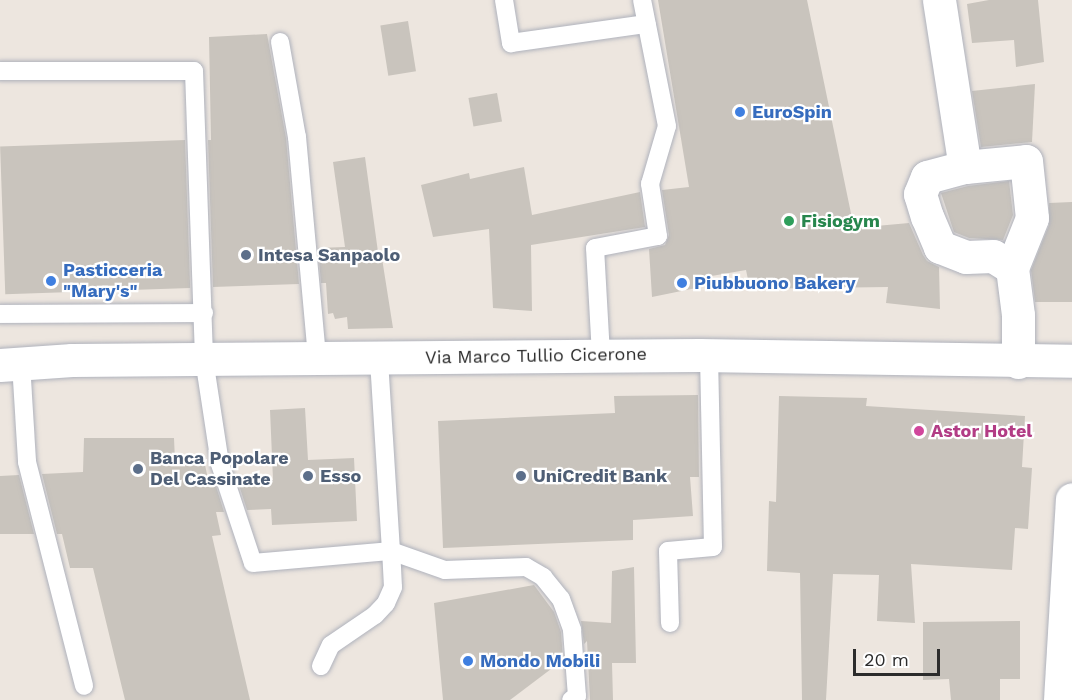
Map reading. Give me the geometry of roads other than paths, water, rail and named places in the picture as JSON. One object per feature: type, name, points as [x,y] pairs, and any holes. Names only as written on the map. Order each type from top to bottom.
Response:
[{"type":"main road","points":[[939,0],[965,167]]},
{"type":"main road","points":[[1012,268],[993,256],[966,257],[940,246],[920,194],[927,177],[965,167],[1026,161],[1032,218],[1012,268],[1018,315],[1018,362]]},
{"type":"main road","name":"Via Marco Tullio Cicerone","points":[[10,364],[204,359],[601,355],[1072,361]]},
{"type":"main road","points":[[1060,700],[1072,499]]},
{"type":"lane","points":[[504,0],[511,43],[647,24]]},
{"type":"lane","points":[[601,355],[595,248],[658,236],[650,184],[667,126],[642,0]]},
{"type":"lane","points":[[280,42],[297,137],[317,358]]},
{"type":"lane","points":[[0,71],[194,71],[204,359],[220,464],[253,563],[391,552],[446,570],[526,567],[543,578],[561,599],[572,630],[577,696],[571,700]]},
{"type":"lane","points":[[0,314],[204,312]]},
{"type":"lane","points":[[670,623],[668,551],[713,547],[709,355]]},
{"type":"lane","points":[[321,666],[331,645],[375,615],[386,603],[393,587],[379,357]]},
{"type":"lane","points":[[10,364],[27,462],[84,686]]},
{"type":"place","name":"EuroSpin","points":[[740,112]]},
{"type":"place","name":"Fisiogym","points":[[789,221]]},
{"type":"place","name":"Intesa Sanpaolo","points":[[246,255]]},
{"type":"place","name":"Pasticceria \"Mary's\"","points":[[51,281]]},
{"type":"place","name":"Piubbuono Bakery","points":[[682,283]]},
{"type":"place","name":"Astor Hotel","points":[[919,431]]},
{"type":"place","name":"Banca Popolare Del Cassinate","points":[[138,469]]},
{"type":"place","name":"Esso","points":[[308,476]]},
{"type":"place","name":"UniCredit Bank","points":[[521,476]]},
{"type":"place","name":"Mondo Mobili","points":[[468,661]]}]
